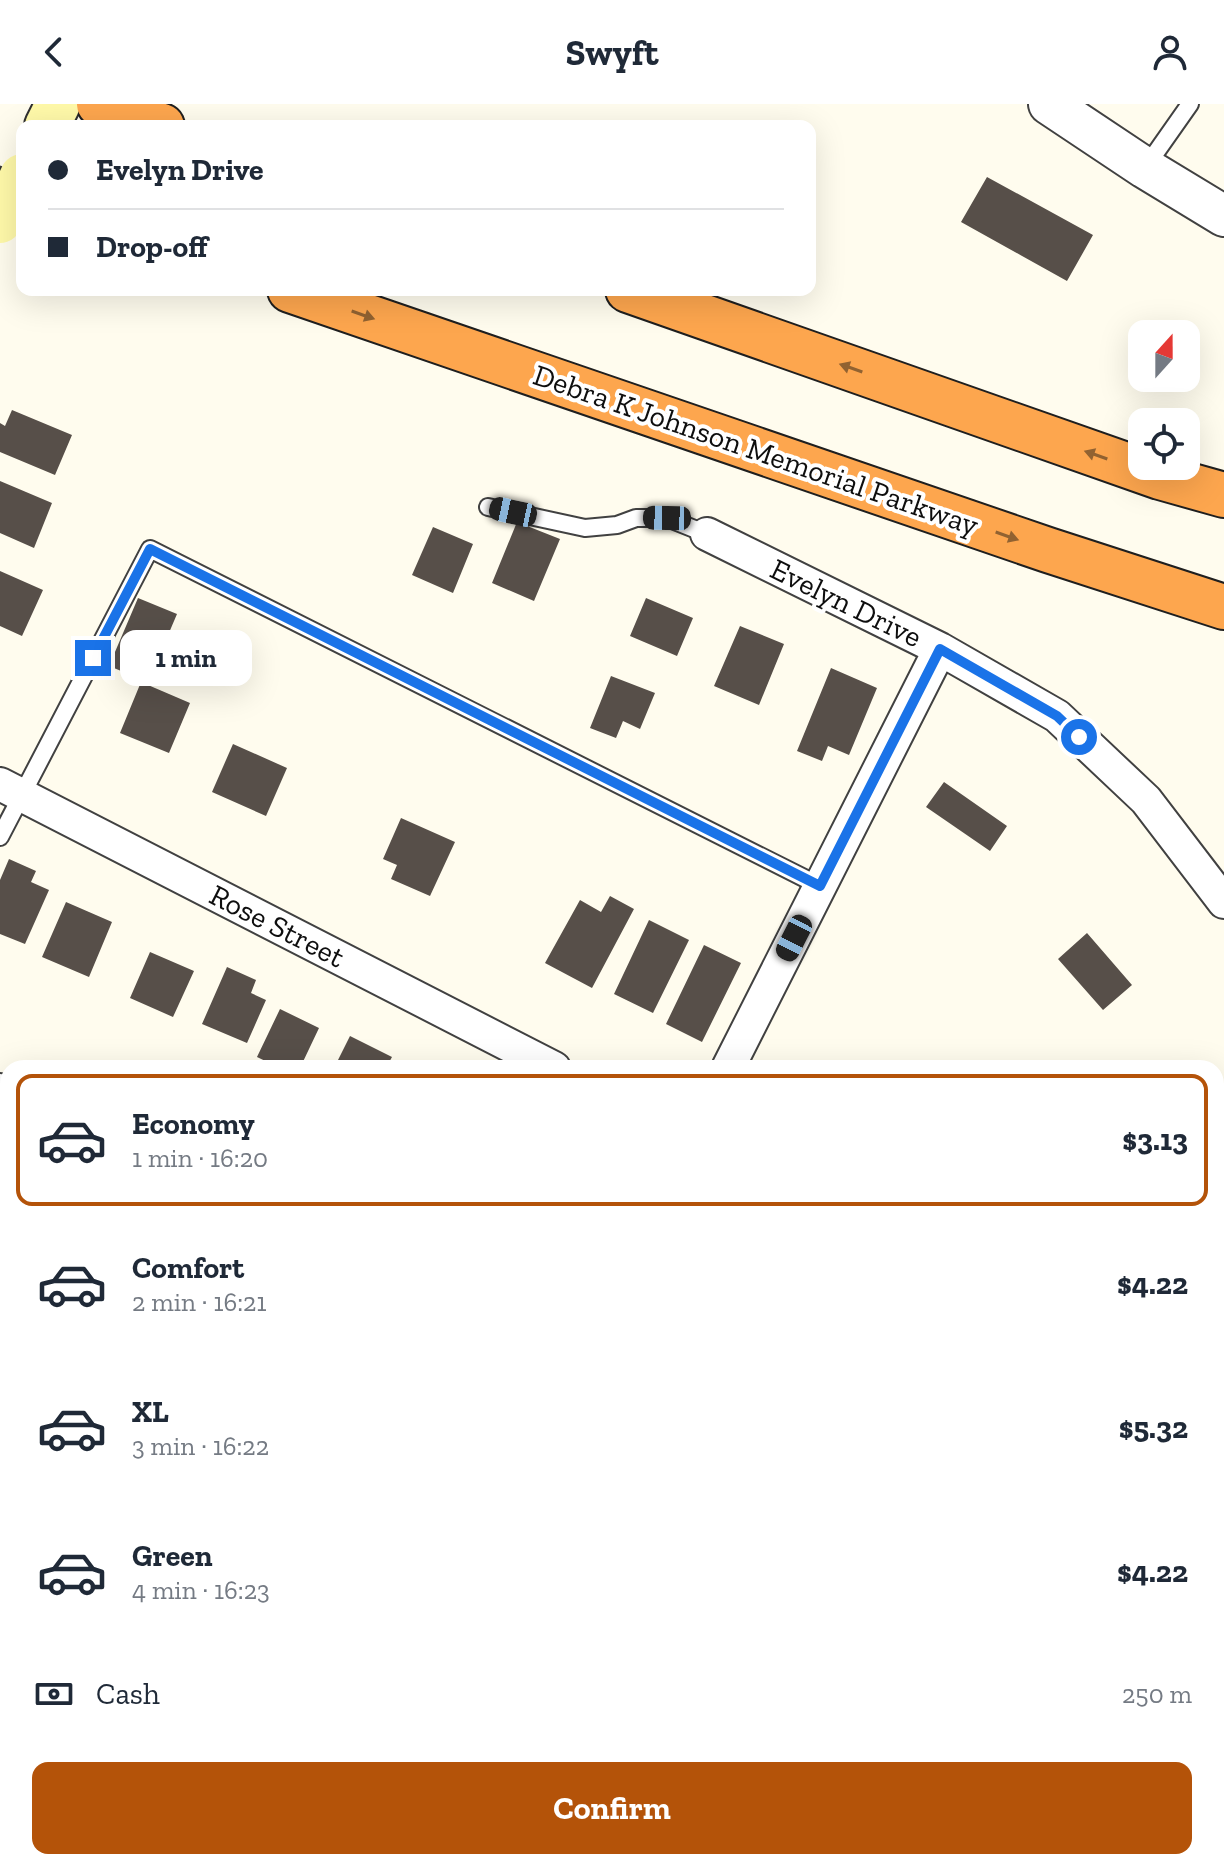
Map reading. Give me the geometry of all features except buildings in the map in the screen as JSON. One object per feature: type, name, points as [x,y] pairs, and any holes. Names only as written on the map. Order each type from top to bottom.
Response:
[{"type":"highway","points":[[99,104],[145,120]]},
{"type":"highway","name":"Debra K Johnson Memorial Parkway","points":[[307,296],[1033,545],[1224,607]]},
{"type":"highway","points":[[645,296],[1160,477],[1224,495]]},
{"type":"main road","points":[[0,221],[16,188]]},
{"type":"street","points":[[1049,104],[1224,216]]},
{"type":"street","name":"Evelyn Drive","points":[[707,534],[940,649],[1057,716],[1146,800],[1224,902]]},
{"type":"street","points":[[732,1060],[940,649]]},
{"type":"street","name":"Rose Street","points":[[11,789],[538,1060]]},
{"type":"lane","points":[[1145,168],[1190,104]]},
{"type":"lane","points":[[488,507],[585,528],[617,525],[636,518],[667,518],[707,534]]},
{"type":"lane","points":[[0,837],[11,789],[150,549],[820,886]]},
{"type":"route","points":[[93,658],[150,549],[820,886],[940,649],[1057,716],[1079,737]]}]
